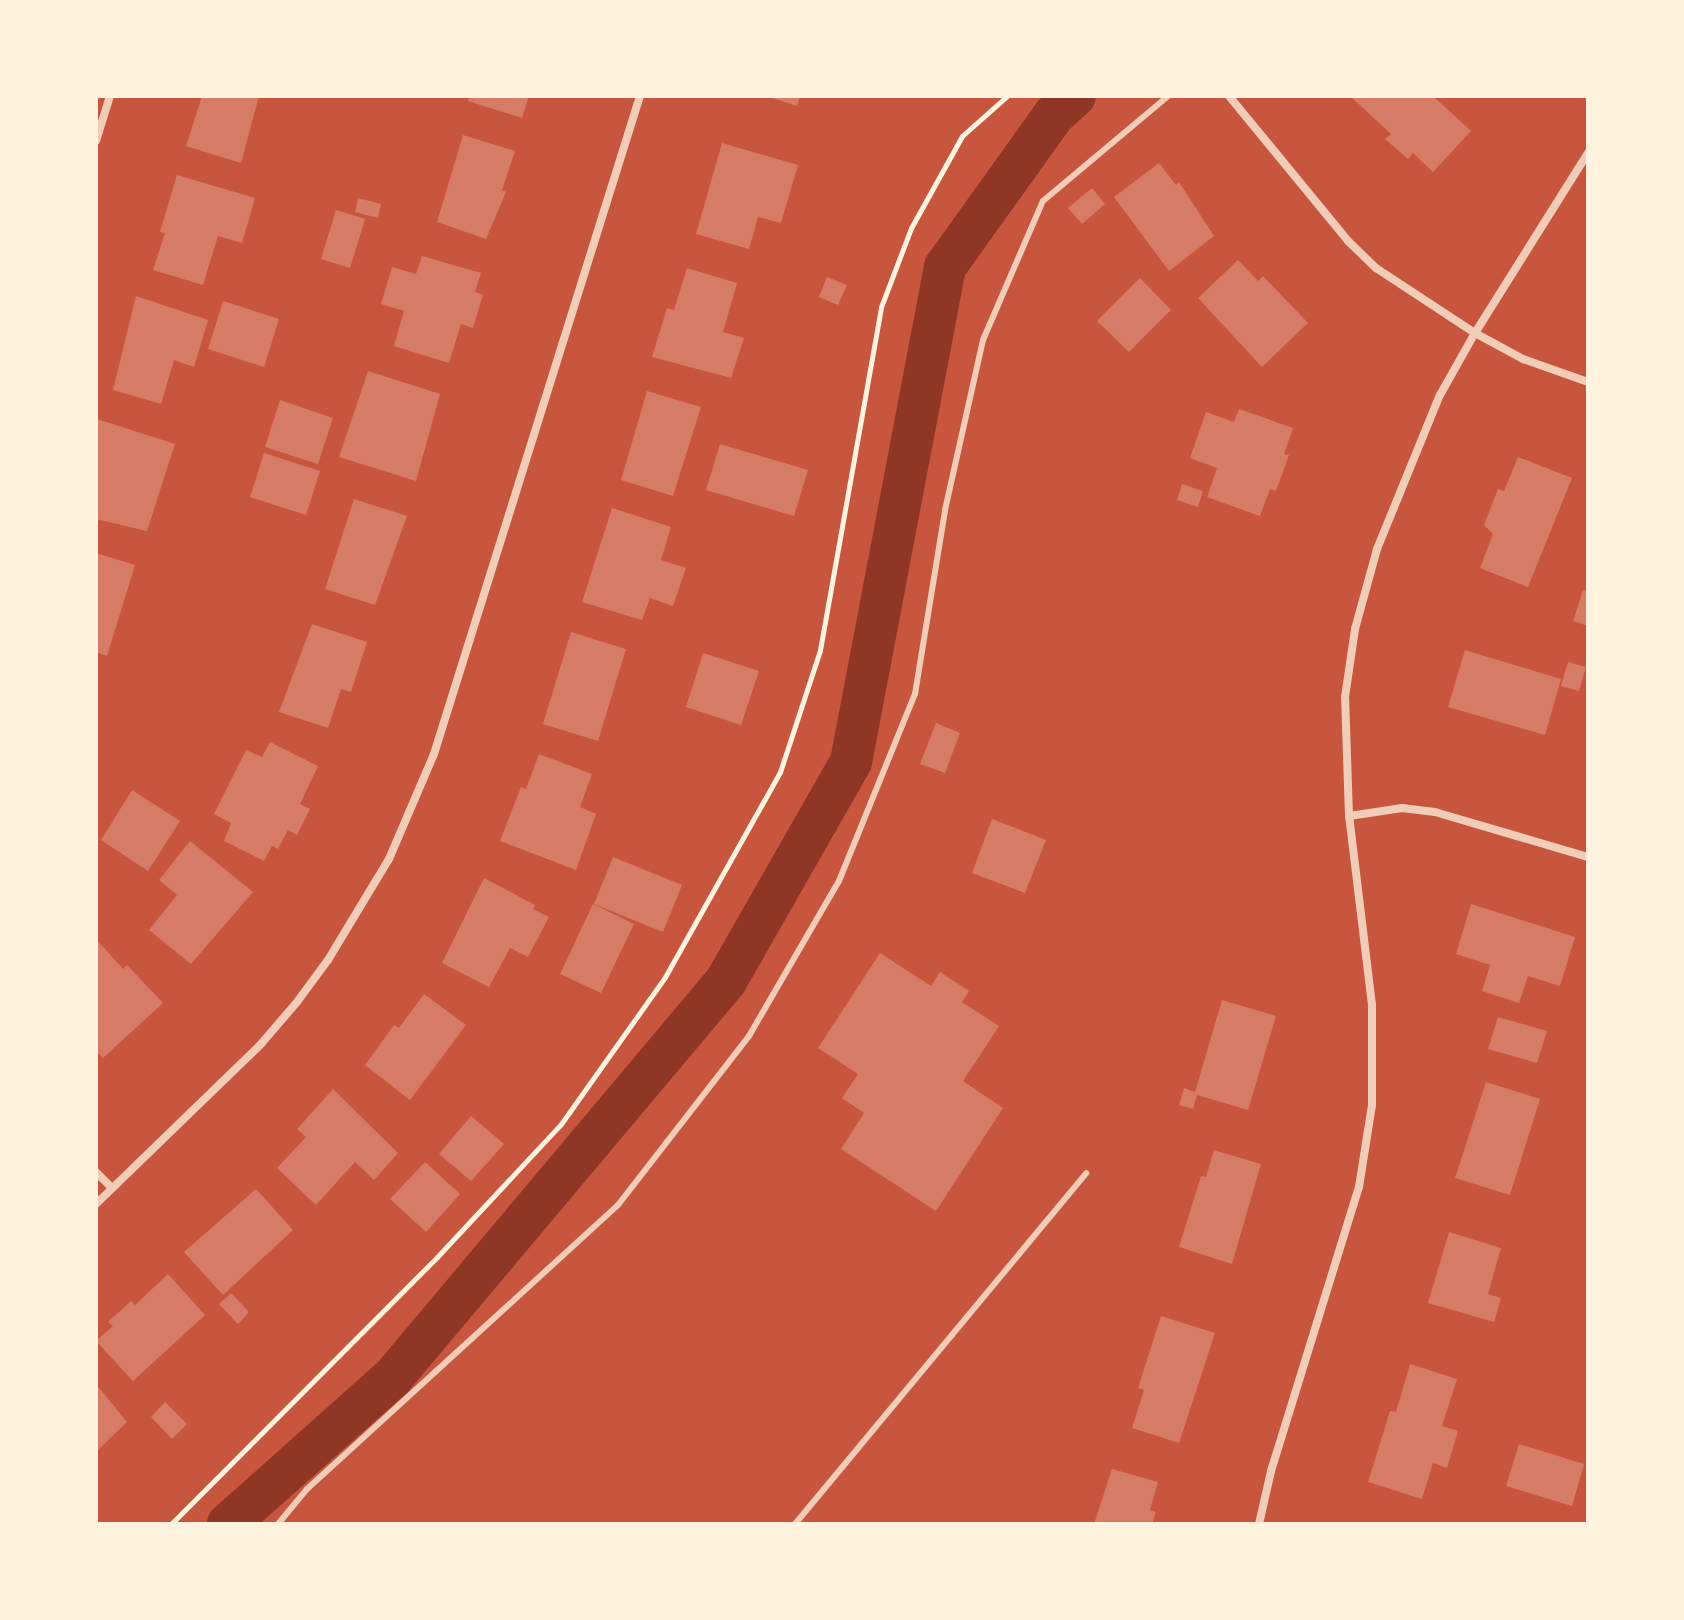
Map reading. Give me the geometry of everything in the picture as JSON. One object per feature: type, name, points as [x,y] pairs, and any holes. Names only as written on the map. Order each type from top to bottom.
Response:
[{"type":"street","points":[[96,141],[110,96]]},
{"type":"street","points":[[96,1204],[279,1023],[328,960],[389,859],[434,754],[640,96]]},
{"type":"street","points":[[1229,96],[1348,241],[1376,268],[1475,333],[1523,359],[1588,382]]},
{"type":"street","points":[[1259,1524],[1271,1471],[1359,1187],[1372,1105],[1372,1005],[1349,816],[1345,697],[1355,629],[1377,549],[1440,395],[1475,333],[1588,153]]},
{"type":"street","points":[[1349,816],[1402,808],[1435,812],[1588,857]]},
{"type":"street","points":[[96,1172],[111,1187]]},
{"type":"lane","points":[[278,1524],[307,1489],[618,1205],[749,1036],[839,881],[915,694],[945,510],[983,340],[1043,201],[1168,96]]},
{"type":"lane","points":[[795,1524],[1086,1173]]},
{"type":"path","points":[[171,1524],[437,1257],[561,1124],[665,977],[780,772],[820,650],[881,307],[911,228],[962,136],[1007,96]]},
{"type":"building","points":[[202,96],[259,96],[241,163],[186,146]]},
{"type":"building","points":[[470,96],[529,96],[522,118],[468,101]]},
{"type":"building","points":[[766,96],[800,96],[797,106]]},
{"type":"building","points":[[1350,96],[1433,96],[1471,131],[1433,172],[1413,153],[1408,159],[1385,139],[1391,134]]},
{"type":"building","points":[[463,135],[515,151],[502,190],[506,192],[486,239],[437,222]]},
{"type":"building","points":[[722,143],[798,165],[781,223],[758,217],[749,249],[696,234]]},
{"type":"building","points":[[1159,163],[1176,185],[1179,182],[1214,236],[1169,271],[1114,197]]},
{"type":"building","points":[[177,175],[255,198],[242,243],[218,236],[203,285],[153,270],[165,233],[160,232]]},
{"type":"building","points":[[1092,188],[1105,204],[1082,224],[1068,208]]},
{"type":"building","points":[[358,198],[381,204],[378,218],[355,212]]},
{"type":"building","points":[[336,210],[365,219],[350,268],[321,259]]},
{"type":"building","points":[[422,256],[481,273],[475,292],[483,295],[473,328],[461,324],[449,363],[394,346],[404,311],[381,304],[392,267],[416,274]]},
{"type":"building","points":[[1238,260],[1258,281],[1263,276],[1308,323],[1262,367],[1198,298]]},
{"type":"building","points":[[687,268],[737,283],[723,332],[744,338],[731,378],[652,357],[667,308],[674,310]]},
{"type":"building","points":[[827,277],[847,285],[838,305],[819,297]]},
{"type":"building","points":[[1140,278],[1171,310],[1129,352],[1097,321]]},
{"type":"building","points":[[136,296],[208,320],[194,367],[174,360],[161,404],[113,390]]},
{"type":"building","points":[[223,301],[279,319],[264,367],[208,349]]},
{"type":"building","points":[[368,371],[440,394],[416,481],[339,457]]},
{"type":"building","points":[[647,391],[701,407],[673,496],[621,480]]},
{"type":"building","points":[[280,400],[333,418],[318,464],[265,447]]},
{"type":"building","points":[[1239,409],[1293,428],[1284,454],[1289,455],[1276,491],[1270,489],[1260,516],[1207,497],[1217,468],[1190,458],[1206,412],[1234,422]]},
{"type":"building","points":[[97,419],[175,444],[147,531],[96,519]]},
{"type":"building","points":[[720,444],[808,470],[794,516],[706,490]]},
{"type":"building","points":[[264,453],[320,471],[306,515],[250,497]]},
{"type":"building","points":[[1518,457],[1572,478],[1528,587],[1480,568],[1493,534],[1484,525],[1498,489],[1504,491]]},
{"type":"building","points":[[1182,484],[1203,491],[1198,507],[1177,500]]},
{"type":"building","points":[[354,499],[407,516],[375,605],[325,589]]},
{"type":"building","points":[[612,508],[671,527],[661,560],[686,568],[673,606],[650,598],[642,620],[582,602]]},
{"type":"building","points":[[96,553],[135,565],[107,656],[96,652]]},
{"type":"building","points":[[1583,590],[1588,591],[1588,626],[1573,621]]},
{"type":"building","points":[[312,624],[367,642],[351,692],[341,689],[328,728],[279,712]]},
{"type":"building","points":[[571,632],[626,649],[598,741],[543,724]]},
{"type":"building","points":[[1465,650],[1561,679],[1545,735],[1448,707]]},
{"type":"building","points":[[703,653],[759,671],[741,725],[686,707]]},
{"type":"building","points":[[1568,662],[1586,667],[1579,691],[1561,686]]},
{"type":"building","points":[[936,723],[960,733],[945,773],[920,764]]},
{"type":"building","points":[[270,742],[318,766],[300,804],[310,809],[297,835],[288,830],[278,849],[272,846],[264,861],[224,841],[231,823],[214,814],[246,750],[262,757]]},
{"type":"building","points":[[539,754],[592,774],[580,807],[596,814],[576,870],[500,841],[521,787],[526,789]]},
{"type":"building","points":[[132,790],[180,821],[148,871],[101,840]]},
{"type":"building","points":[[992,819],[1046,840],[1025,893],[972,873]]},
{"type":"building","points":[[190,841],[253,892],[191,964],[149,930],[177,895],[159,880]]},
{"type":"building","points":[[613,857],[682,885],[663,932],[594,904]]},
{"type":"building","points":[[484,878],[535,905],[533,909],[549,917],[528,957],[510,948],[489,987],[442,963]]},
{"type":"building","points":[[593,904],[634,924],[601,993],[560,974]]},
{"type":"building","points":[[1471,904],[1575,937],[1560,986],[1528,976],[1519,1003],[1482,991],[1490,965],[1456,954]]},
{"type":"building","points":[[96,939],[123,969],[127,965],[163,1003],[103,1058],[96,1051]]},
{"type":"building","points":[[880,953],[931,986],[940,972],[969,991],[962,1002],[999,1026],[963,1081],[1003,1108],[936,1211],[841,1149],[864,1113],[842,1098],[858,1074],[818,1048]]},
{"type":"building","points":[[424,994],[466,1025],[410,1100],[365,1065],[394,1025],[399,1028]]},
{"type":"building","points":[[1222,1000],[1276,1016],[1248,1110],[1197,1095],[1193,1109],[1179,1105],[1184,1088],[1195,1092]]},
{"type":"building","points":[[1498,1017],[1547,1031],[1537,1063],[1488,1049]]},
{"type":"building","points":[[1486,1082],[1540,1099],[1510,1195],[1455,1178]]},
{"type":"building","points":[[333,1089],[398,1153],[374,1180],[355,1162],[316,1205],[277,1168],[306,1137],[297,1129]]},
{"type":"building","points":[[471,1116],[504,1144],[471,1181],[439,1154]]},
{"type":"building","points":[[1214,1150],[1261,1164],[1232,1264],[1179,1247],[1201,1176],[1206,1177]]},
{"type":"building","points":[[425,1162],[460,1194],[426,1232],[390,1199]]},
{"type":"building","points":[[256,1189],[293,1230],[223,1295],[184,1252]]},
{"type":"building","points":[[1449,1232],[1501,1248],[1488,1294],[1501,1298],[1494,1322],[1428,1303]]},
{"type":"building","points":[[168,1274],[205,1315],[133,1381],[96,1341],[113,1326],[108,1322],[131,1301],[135,1305]]},
{"type":"building","points":[[231,1293],[249,1312],[238,1324],[219,1304]]},
{"type":"building","points":[[1161,1316],[1215,1333],[1179,1443],[1132,1428],[1144,1390],[1138,1388]]},
{"type":"building","points":[[1410,1364],[1457,1379],[1442,1426],[1458,1431],[1447,1468],[1433,1463],[1422,1499],[1368,1482],[1390,1411],[1396,1412]]},
{"type":"building","points":[[96,1384],[127,1422],[96,1452]]},
{"type":"building","points":[[165,1402],[187,1424],[172,1439],[151,1417]]},
{"type":"building","points":[[1519,1444],[1584,1464],[1572,1506],[1506,1486]]},
{"type":"building","points":[[1112,1469],[1158,1482],[1150,1510],[1156,1512],[1152,1524],[1094,1524]]},
{"type":"waterway","points":[[228,1524],[393,1377],[726,981],[851,762],[945,267],[1054,115],[1075,96]]}]
